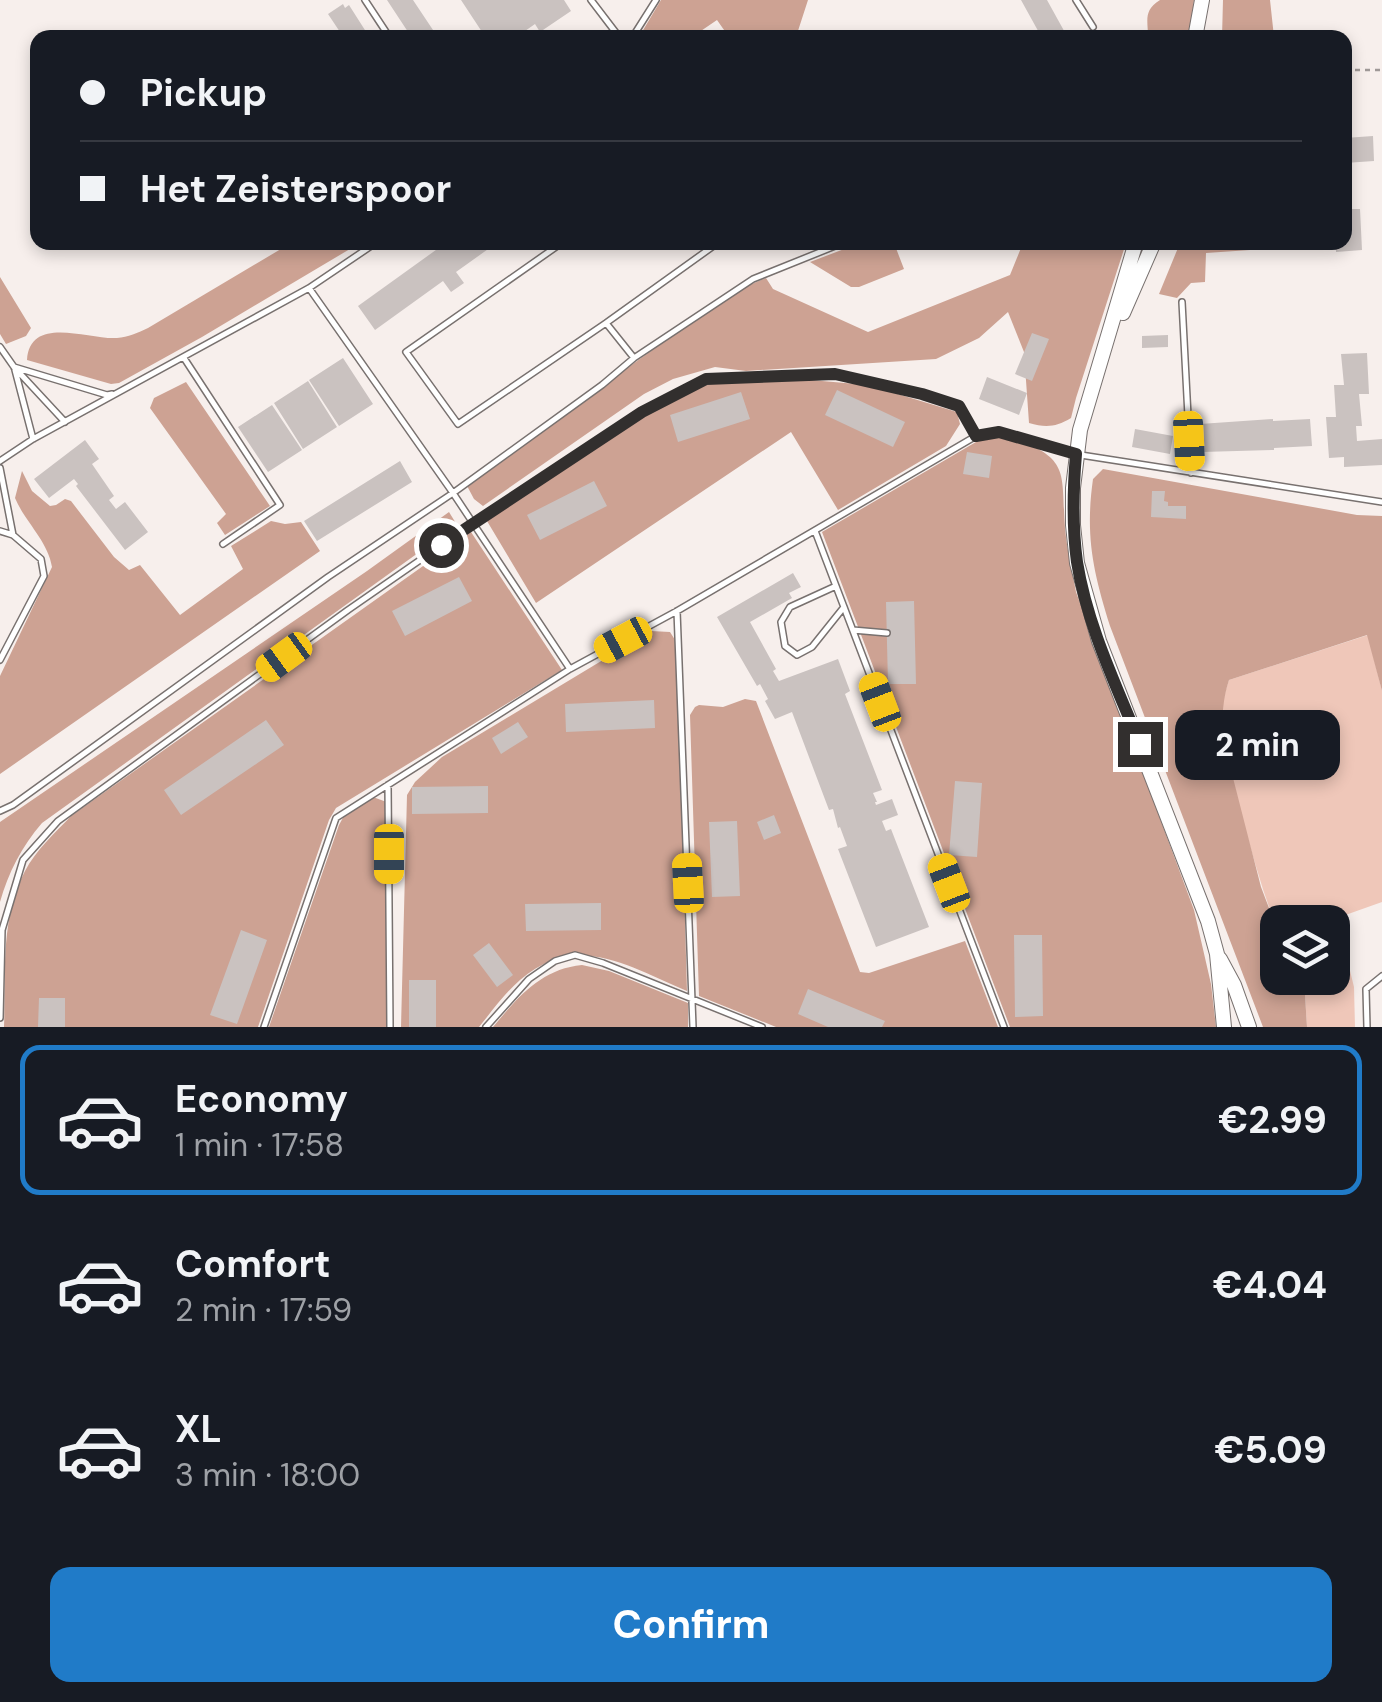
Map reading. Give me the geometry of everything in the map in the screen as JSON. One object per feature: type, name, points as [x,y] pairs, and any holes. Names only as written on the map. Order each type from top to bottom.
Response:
[{"type":"street","points":[[1198,30],[1204,0]]},
{"type":"street","points":[[1204,0],[1205,30]]},
{"type":"street","points":[[1099,369],[1134,250]]},
{"type":"street","points":[[1151,250],[1086,405],[1076,454],[1074,524],[1078,563],[1099,641],[1198,894],[1217,954],[1234,984],[1250,1027]]},
{"type":"street","points":[[1217,954],[1224,1027]]},
{"type":"lane","points":[[365,0],[385,30]]},
{"type":"lane","points":[[591,0],[614,30]]},
{"type":"lane","points":[[637,30],[656,0]]},
{"type":"lane","points":[[1076,0],[1093,27]]},
{"type":"lane","points":[[13,535],[0,465],[34,439],[309,288],[365,250]]},
{"type":"lane","points":[[552,250],[406,352],[458,424],[708,250]]},
{"type":"lane","points":[[0,811],[328,577],[453,493],[634,358],[752,279],[825,250]]},
{"type":"lane","points":[[309,288],[570,669]]},
{"type":"lane","points":[[1182,302],[1191,473]]},
{"type":"lane","points":[[606,323],[634,358]]},
{"type":"lane","points":[[0,347],[65,422]]},
{"type":"lane","points":[[184,358],[280,505],[223,544]]},
{"type":"lane","points":[[14,367],[106,395],[120,392]]},
{"type":"lane","points":[[14,367],[34,439]]},
{"type":"lane","points":[[0,1018],[2,930],[23,860],[58,821],[348,610],[642,412],[706,379],[835,374],[959,406],[976,436]]},
{"type":"lane","points":[[264,1027],[336,818],[570,669],[976,436],[999,432],[1076,454],[1382,502]]},
{"type":"lane","points":[[0,530],[13,535],[41,559],[44,576],[0,660]]},
{"type":"lane","points":[[815,531],[1004,1027]]},
{"type":"lane","points":[[836,586],[790,607],[781,622],[785,646],[797,655],[812,647],[844,607]]},
{"type":"lane","points":[[676,611],[694,1027]]},
{"type":"lane","points":[[852,630],[887,633]]},
{"type":"lane","points":[[388,784],[390,1027]]},
{"type":"lane","points":[[486,1027],[529,980],[574,955],[762,1027]]},
{"type":"lane","points":[[1367,1027],[1366,990],[1382,976]]},
{"type":"path","points":[[1352,70],[1382,70]]},
{"type":"shaded area","points":[[661,0],[808,0],[798,30],[724,30],[717,20],[702,30],[643,30]]},
{"type":"shaded area","points":[[1160,0],[1194,0],[1190,30],[1148,30],[1149,12]]},
{"type":"shaded area","points":[[1223,0],[1270,0],[1273,30],[1222,30]]},
{"type":"shaded area","points":[[279,250],[348,250],[119,383],[27,360],[38,337],[49,333],[117,338],[148,328]]},
{"type":"shaded area","points":[[842,250],[897,250],[904,269],[851,287],[810,262]]},
{"type":"shaded area","points":[[1020,250],[1124,250],[1071,418],[1060,423],[1029,423],[1024,352],[1008,312],[979,338],[936,359],[746,371],[715,367],[673,379],[644,394],[483,506],[466,484],[733,292],[766,278],[773,289],[868,332],[1010,275]]},
{"type":"shaded area","points":[[1177,250],[1250,250],[1206,253],[1205,282],[1191,283],[1177,298],[1159,294]]},
{"type":"shaded area","points":[[0,277],[31,328],[26,336],[6,344],[0,334]]},
{"type":"shaded area","points":[[776,377],[868,385],[957,412],[960,424],[946,446],[838,510],[791,432],[536,603],[487,521],[615,432],[686,391],[717,382]]},
{"type":"shaded area","points":[[186,382],[270,506],[225,535],[217,523],[226,514],[150,408],[154,398]]},
{"type":"shaded area","points":[[1009,436],[1043,452],[1059,469],[1076,592],[1194,910],[1211,984],[1216,1027],[1010,1027],[822,532],[976,442]]},
{"type":"shaded area","points":[[1103,469],[1357,515],[1382,516],[1382,691],[1367,635],[1229,680],[1224,700],[1222,735],[1268,905],[1260,905],[1260,995],[1305,995],[1307,1027],[1263,1027],[1110,626],[1090,536],[1093,479]]},
{"type":"shaded area","points":[[22,471],[32,491],[50,506],[65,499],[71,501],[114,557],[129,570],[140,565],[180,615],[243,569],[231,546],[271,521],[301,522],[320,551],[0,774],[0,676],[52,567],[46,549],[15,498]]},
{"type":"shaded area","points":[[449,512],[457,525],[42,823],[16,860],[0,902],[0,822]]},
{"type":"shaded area","points":[[471,532],[562,670],[336,808],[258,1027],[4,1027],[11,908],[25,871],[52,835],[71,816]]},
{"type":"shaded area","points":[[651,631],[670,632],[677,643],[687,991],[604,958],[562,958],[541,965],[520,980],[479,1027],[401,1027],[407,795],[415,782],[442,757]]},
{"type":"shaded area","points":[[1368,635],[1382,691],[1382,902],[1350,913],[1350,905],[1269,905],[1227,763],[1221,720],[1229,680]]},
{"type":"shaded area","points":[[745,699],[756,701],[860,972],[869,973],[965,941],[998,1027],[776,1027],[699,996],[690,715],[699,705],[723,707]]},
{"type":"shaded area","points":[[373,797],[392,804],[389,1027],[269,1027],[339,825],[345,814]]},
{"type":"shaded area","points":[[582,965],[609,971],[688,1003],[688,1027],[493,1027],[542,978]]},
{"type":"shaded area","points":[[1350,971],[1355,1027],[1307,1027],[1305,995],[1350,995]]},
{"type":"building","points":[[387,0],[413,0],[433,30],[407,30]]},
{"type":"building","points":[[461,0],[564,0],[571,11],[543,30],[535,24],[526,30],[481,30]]},
{"type":"building","points":[[1021,0],[1047,0],[1064,30],[1038,30]]},
{"type":"building","points":[[343,4],[345,8],[349,5],[365,30],[339,30],[328,14]]},
{"type":"building","points":[[1373,136],[1374,161],[1352,163],[1352,138]]},
{"type":"building","points":[[1352,209],[1360,209],[1362,250],[1336,252],[1352,250]]},
{"type":"building","points":[[436,250],[487,250],[456,272],[464,283],[451,292],[443,281],[375,330],[358,306]]},
{"type":"building","points":[[1032,333],[1049,339],[1032,381],[1015,374]]},
{"type":"building","points":[[1168,335],[1168,347],[1142,348],[1142,336]]},
{"type":"building","points":[[1367,353],[1369,394],[1359,394],[1362,426],[1356,426],[1357,441],[1382,439],[1382,465],[1344,467],[1344,457],[1329,458],[1326,417],[1336,417],[1334,385],[1344,385],[1341,354]]},
{"type":"building","points":[[343,358],[373,404],[339,426],[309,380]]},
{"type":"building","points":[[987,377],[1027,393],[1019,415],[979,399]]},
{"type":"building","points":[[308,381],[337,427],[303,449],[274,403]]},
{"type":"building","points":[[837,390],[905,422],[893,447],[825,415]]},
{"type":"building","points":[[741,392],[750,419],[678,442],[670,415]]},
{"type":"building","points":[[272,405],[302,450],[268,472],[238,427]]},
{"type":"building","points":[[1310,419],[1312,446],[1202,452],[1200,424]]},
{"type":"building","points":[[1135,429],[1173,436],[1170,454],[1132,447]]},
{"type":"building","points":[[85,440],[99,459],[92,464],[114,496],[109,500],[116,509],[125,502],[148,532],[125,550],[74,479],[49,498],[34,479]]},
{"type":"building","points":[[967,452],[992,456],[989,478],[963,474]]},
{"type":"building","points":[[400,461],[412,482],[317,541],[304,521]]},
{"type":"building","points":[[594,481],[607,506],[540,540],[527,515]]},
{"type":"building","points":[[1152,491],[1165,491],[1168,506],[1186,506],[1186,519],[1151,517]]},
{"type":"building","points":[[793,573],[801,587],[789,593],[792,598],[750,622],[779,681],[838,659],[850,691],[845,694],[882,790],[873,793],[876,805],[892,799],[898,815],[882,821],[886,831],[891,829],[929,927],[876,947],[838,849],[847,846],[792,712],[775,719],[760,684],[757,686],[717,617]]},
{"type":"building","points":[[459,577],[472,601],[405,636],[392,611]]},
{"type":"building","points":[[914,601],[916,684],[888,684],[886,602]]},
{"type":"building","points":[[654,700],[655,728],[566,732],[565,704]]},
{"type":"building","points":[[266,720],[284,745],[181,815],[164,790]]},
{"type":"building","points":[[518,722],[528,737],[501,754],[492,738]]},
{"type":"building","points":[[955,781],[982,783],[977,857],[949,855]]},
{"type":"building","points":[[488,786],[488,813],[412,814],[412,787]]},
{"type":"building","points":[[774,815],[781,833],[764,840],[757,822]]},
{"type":"building","points":[[737,821],[740,896],[712,897],[709,822]]},
{"type":"building","points":[[601,903],[601,930],[526,931],[525,904]]},
{"type":"building","points":[[241,930],[267,940],[237,1024],[210,1015]]},
{"type":"building","points":[[1014,935],[1042,935],[1043,1016],[1015,1017]]},
{"type":"building","points":[[489,943],[513,975],[497,987],[473,955]]},
{"type":"building","points":[[409,980],[436,980],[436,1027],[409,1027]]},
{"type":"building","points":[[808,989],[885,1021],[882,1027],[828,1027],[798,1014]]},
{"type":"building","points":[[39,998],[65,998],[65,1027],[38,1027]]},
{"type":"route","points":[[441,545],[642,412],[706,379],[835,374],[922,394],[959,406],[976,436],[999,432],[1076,454],[1074,524],[1082,582],[1099,641],[1140,744]]}]
